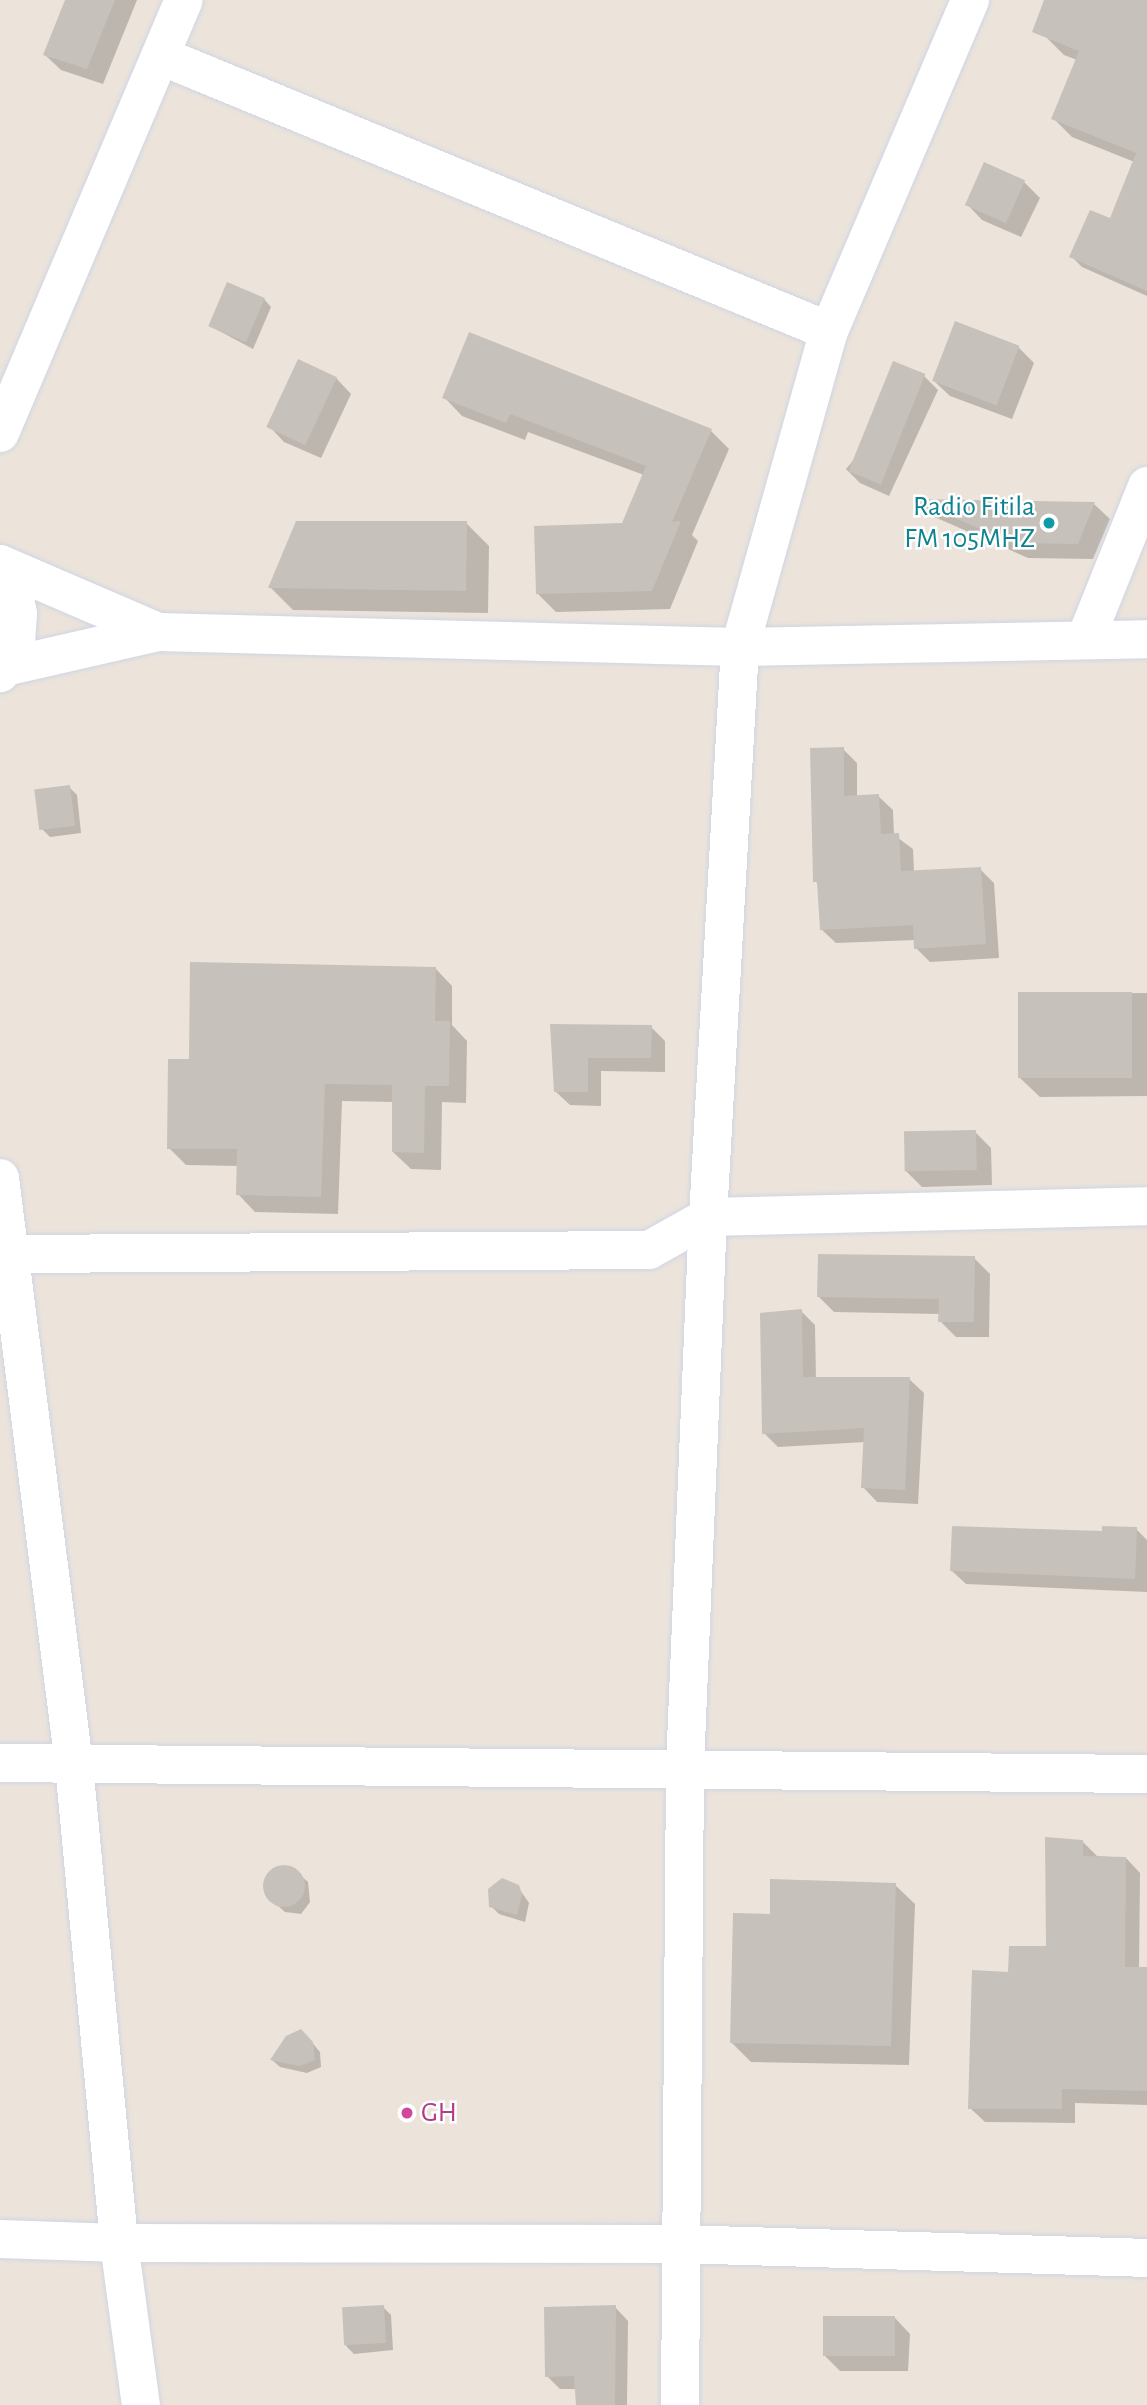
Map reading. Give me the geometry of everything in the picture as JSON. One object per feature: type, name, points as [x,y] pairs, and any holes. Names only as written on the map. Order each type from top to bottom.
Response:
[{"type":"street","points":[[0,433],[184,0]]},
{"type":"street","points":[[680,2405],[678,2244],[685,1767],[708,1217],[740,647],[829,331],[970,0]]},
{"type":"street","points":[[161,55],[829,331]]},
{"type":"street","points":[[1086,638],[1147,486]]},
{"type":"street","points":[[0,564],[158,632]]},
{"type":"street","points":[[0,564],[13,588],[18,614],[16,642],[2,670]]},
{"type":"street","points":[[2,670],[158,632],[740,647],[1086,638],[1147,639]]},
{"type":"street","points":[[0,1178],[12,1254],[74,1765],[119,2243],[141,2405]]},
{"type":"street","points":[[12,1254],[649,1250],[708,1217],[1147,1206]]},
{"type":"street","points":[[0,1763],[685,1767],[1147,1774]]},
{"type":"street","points":[[0,2239],[119,2243],[678,2244],[1147,2258]]},
{"type":"building","points":[[65,0],[115,0],[87,69],[43,55]]},
{"type":"building","points":[[1044,0],[1147,0],[1147,291],[1069,257],[1090,210],[1110,218],[1136,153],[1051,119],[1079,51],[1032,32]]},
{"type":"building","points":[[984,162],[1025,180],[1006,223],[965,205]]},
{"type":"building","points":[[227,282],[265,298],[246,342],[208,326]]},
{"type":"building","points":[[955,321],[1019,346],[996,405],[932,381]]},
{"type":"building","points":[[469,332],[712,429],[672,522],[681,521],[652,591],[536,594],[534,526],[622,523],[646,466],[510,414],[506,423],[442,398]]},
{"type":"building","points":[[298,359],[337,377],[305,445],[266,427]]},
{"type":"building","points":[[893,361],[925,374],[881,484],[848,471]]},
{"type":"building","points":[[913,499],[1095,502],[1078,544],[1011,543]]},
{"type":"building","points":[[296,521],[467,521],[466,591],[268,588]]},
{"type":"building","points":[[844,747],[844,796],[879,794],[881,834],[899,833],[901,871],[981,867],[986,944],[914,949],[913,925],[820,930],[817,882],[813,882],[810,748]]},
{"type":"building","points":[[70,785],[75,826],[39,830],[34,789]]},
{"type":"building","points":[[190,962],[436,967],[435,1021],[450,1021],[449,1086],[425,1086],[424,1153],[392,1152],[392,1085],[325,1084],[321,1197],[236,1195],[237,1149],[167,1149],[168,1059],[189,1059]]},
{"type":"building","points":[[1018,992],[1132,992],[1132,1078],[1018,1078]]},
{"type":"building","points":[[550,1024],[652,1025],[651,1058],[588,1058],[588,1092],[554,1092]]},
{"type":"building","points":[[976,1130],[977,1170],[905,1171],[904,1131]]},
{"type":"building","points":[[818,1254],[975,1256],[974,1322],[938,1322],[939,1299],[817,1297]]},
{"type":"building","points":[[802,1309],[803,1377],[910,1377],[905,1490],[861,1488],[864,1428],[762,1434],[760,1313]]},
{"type":"building","points":[[952,1526],[1102,1531],[1102,1526],[1137,1527],[1135,1579],[950,1571]]},
{"type":"building","points":[[1045,1837],[1083,1840],[1083,1856],[1126,1857],[1125,1967],[1147,1967],[1147,2091],[1062,2089],[1062,2109],[968,2109],[972,1970],[1008,1972],[1009,1946],[1046,1946]]},
{"type":"building","points":[[284,1865],[299,1871],[305,1886],[299,1901],[284,1907],[269,1901],[263,1886],[269,1871]]},
{"type":"building","points":[[502,1878],[519,1885],[522,1894],[517,1915],[489,1907],[488,1889]]},
{"type":"building","points":[[770,1879],[896,1883],[891,2046],[730,2043],[733,1913],[770,1914]]},
{"type":"building","points":[[301,2029],[313,2042],[315,2060],[299,2066],[270,2060],[286,2036]]},
{"type":"building","points":[[384,2305],[386,2343],[344,2345],[342,2307]]},
{"type":"building","points":[[616,2305],[615,2405],[576,2405],[574,2376],[545,2377],[544,2307]]},
{"type":"building","points":[[823,2316],[895,2316],[895,2356],[823,2356]]},
{"type":"place","name":"Radio Fitila FM 105MHZ","points":[[1049,523]]},
{"type":"place","name":"GH","points":[[407,2113]]}]
